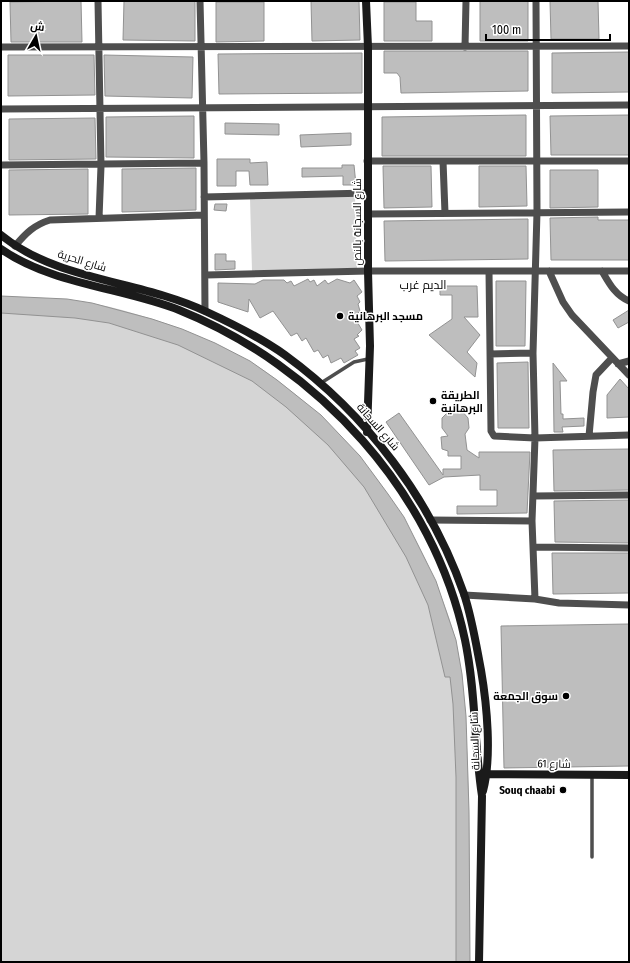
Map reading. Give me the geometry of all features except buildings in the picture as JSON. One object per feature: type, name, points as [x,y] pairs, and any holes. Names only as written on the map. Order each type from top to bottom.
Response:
[{"type":"main road","name":"شارع السجانة بالنص","points":[[364,442],[368,430],[370,359],[367,161],[368,48],[366,1]]},
{"type":"main road","name":"شارع الحرية","points":[[1,235],[15,246],[54,265],[162,295]]},
{"type":"main road","name":"شارع الحرية","points":[[1,249],[29,264],[68,278],[162,304]]},
{"type":"main road","name":"شارع السجانة","points":[[162,295],[205,311],[267,343],[285,355],[320,384],[368,430],[394,464],[430,520],[443,544],[464,595],[475,638],[484,688],[487,774],[482,796]]},
{"type":"main road","name":"شارع السجانة","points":[[162,304],[247,343],[268,357],[308,388],[364,442],[408,500],[434,549],[454,598],[465,640],[474,689],[478,774],[482,796]]},
{"type":"main road","name":"شارع 61","points":[[478,774],[629,775]]},
{"type":"main road","points":[[479,962],[482,796]]},
{"type":"street","points":[[98,1],[101,166],[99,218]]},
{"type":"street","points":[[200,1],[206,275],[205,311]]},
{"type":"street","points":[[466,1],[466,47]]},
{"type":"street","points":[[535,599],[532,521],[534,496],[533,353],[537,212],[536,1]]},
{"type":"street","points":[[1,47],[368,48],[629,46]]},
{"type":"street","points":[[1,109],[367,108],[629,105]]},
{"type":"street","points":[[367,161],[629,161]]},
{"type":"street","points":[[443,161],[445,214]]},
{"type":"street","points":[[1,166],[101,166],[204,163]]},
{"type":"street","points":[[204,197],[368,193]]},
{"type":"street","points":[[368,214],[629,212]]},
{"type":"street","points":[[15,246],[26,232],[37,224],[50,220],[204,215]]},
{"type":"street","points":[[206,275],[368,271],[629,271]]},
{"type":"street","points":[[489,271],[491,431],[494,436],[534,438],[629,435]]},
{"type":"street","points":[[549,271],[563,302],[572,315],[629,375]]},
{"type":"street","points":[[602,271],[612,289],[629,301]]},
{"type":"street","points":[[490,354],[533,353]]},
{"type":"street","points":[[589,436],[596,375],[612,358]]},
{"type":"street","points":[[618,364],[629,360]]},
{"type":"street","points":[[534,496],[629,495]]},
{"type":"street","points":[[430,520],[532,521]]},
{"type":"street","points":[[533,547],[629,548]]},
{"type":"street","points":[[464,595],[535,599],[559,603],[629,605]]},
{"type":"lane","points":[[320,384],[354,362],[370,359]]},
{"type":"lane","points":[[592,775],[592,857]]},
{"type":"shaded area","points":[[355,195],[357,268],[252,271],[250,198]]},
{"type":"shaded area","points":[[1,296],[62,300],[107,306],[171,325],[218,345],[261,368],[319,414],[362,459],[381,484],[414,536],[428,564],[455,636],[465,705],[468,769],[470,841],[470,962],[1,962]]},
{"type":"place","name":"مسجد البرهانية","points":[[340,316]]},
{"type":"place","name":"الطريقة البرهانية","points":[[433,401]]},
{"type":"place","name":"سوق الجمعة","points":[[566,696]]},
{"type":"place","name":"Souq chaabi","points":[[563,790]]},
{"type":"district","name":"الديم غرب","points":[[423,285]]}]
